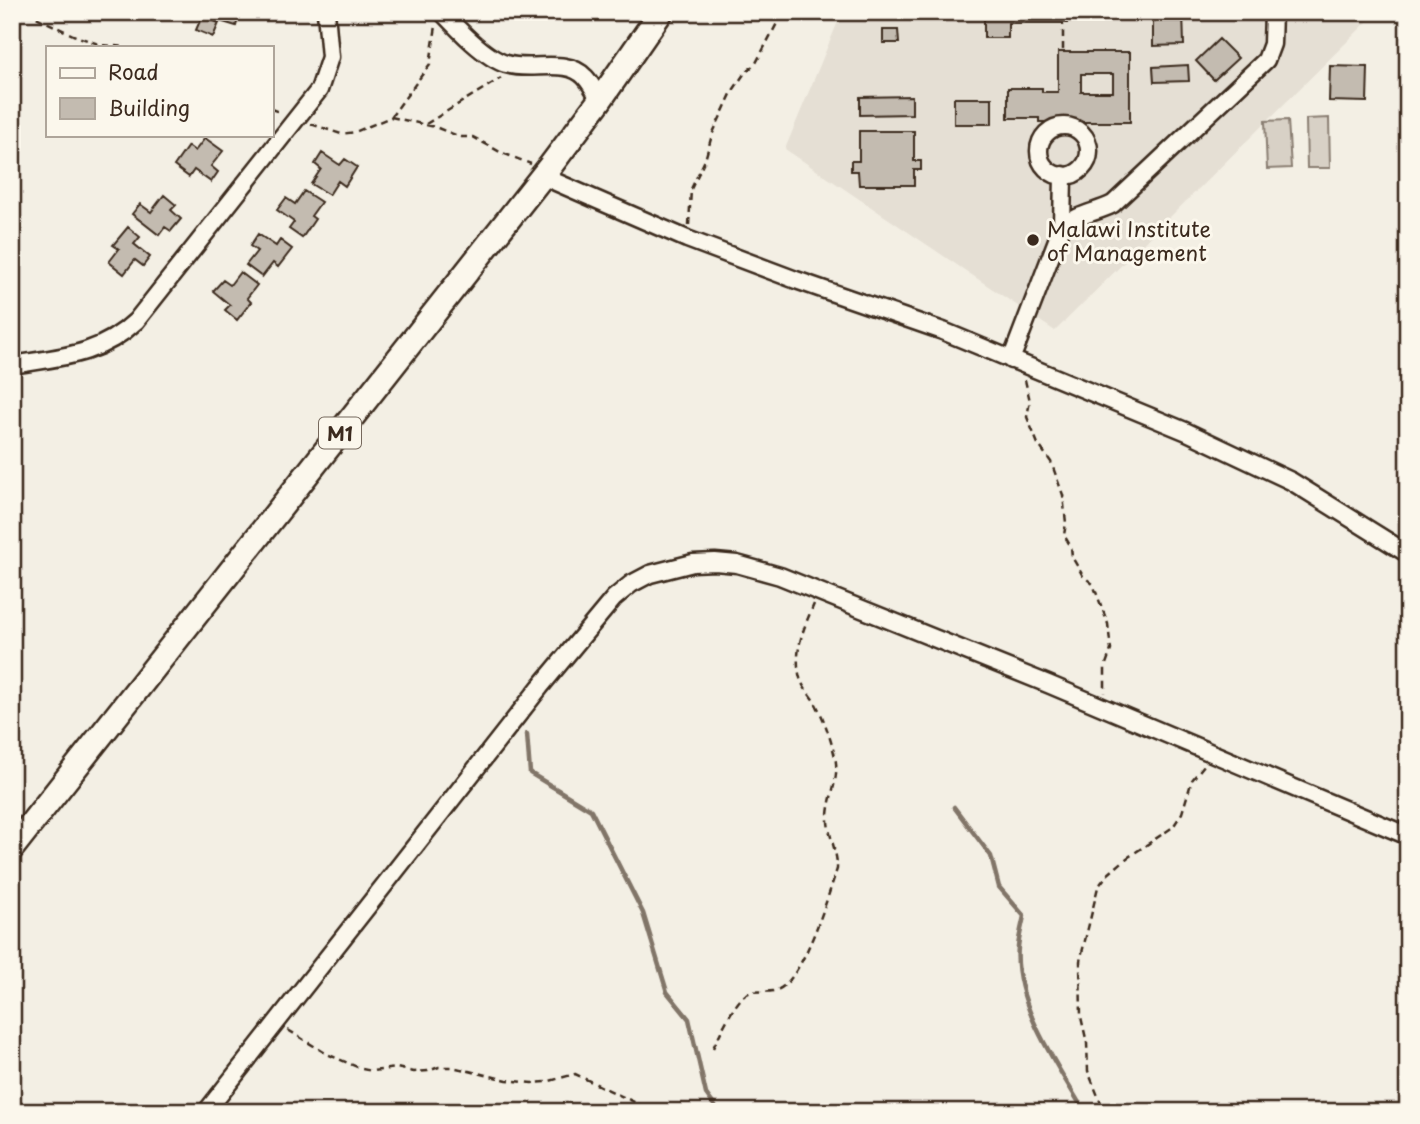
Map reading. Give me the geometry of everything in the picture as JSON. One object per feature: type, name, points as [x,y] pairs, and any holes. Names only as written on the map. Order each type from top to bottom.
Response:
[{"type":"highway","name":"M1","points":[[12,848],[545,172],[600,100],[661,12]]},
{"type":"street","points":[[12,365],[84,353],[108,343],[136,321],[319,90],[326,73],[330,50],[326,12]]},
{"type":"street","points":[[1062,227],[1073,218],[1101,211],[1113,204],[1266,60],[1272,44],[1273,12]]},
{"type":"street","points":[[439,19],[504,64],[527,68],[558,65],[578,70],[600,100]]},
{"type":"street","points":[[545,172],[687,239],[943,331],[1185,431],[1291,481],[1408,554]]},
{"type":"street","points":[[1019,363],[1062,227],[1063,175]]},
{"type":"street","points":[[206,1112],[540,687],[614,598],[631,584],[671,567],[715,562],[759,569],[1048,684],[1408,836]]},
{"type":"path","points":[[26,12],[92,42],[114,46]]},
{"type":"path","points":[[687,239],[691,189],[705,160],[712,135],[732,92],[744,74],[756,63],[783,12]]},
{"type":"path","points":[[296,119],[341,134],[355,132],[391,117],[430,64],[439,19]]},
{"type":"path","points":[[1063,25],[1063,50]]},
{"type":"path","points":[[424,124],[482,88],[527,68]]},
{"type":"path","points":[[391,117],[413,124],[424,124],[461,137],[473,137],[545,172]]},
{"type":"path","points":[[1019,363],[1030,401],[1027,417],[1038,444],[1058,478],[1065,514],[1064,535],[1077,567],[1093,584],[1108,624],[1111,650],[1105,667],[1105,710]]},
{"type":"path","points":[[713,1048],[739,1002],[747,994],[779,989],[793,975],[810,944],[838,869],[828,814],[836,782],[835,757],[821,714],[800,678],[798,662],[799,646],[819,592]]},
{"type":"path","points":[[1102,1106],[1088,1071],[1087,1043],[1081,1017],[1080,961],[1098,887],[1107,875],[1127,858],[1173,827],[1182,813],[1192,780],[1213,753]]},
{"type":"path","points":[[276,1022],[327,1054],[362,1069],[428,1072],[439,1067],[452,1067],[532,1083],[575,1074],[656,1112]]},
{"type":"shaded area","name":"Malawi Institute of Management","points":[[842,12],[1377,12],[1055,331],[785,149]]},
{"type":"shaded area","points":[[1329,118],[1330,168],[1307,168],[1306,119]]},
{"type":"shaded area","points":[[1288,120],[1291,168],[1267,169],[1265,121]]},
{"type":"building","points":[[223,12],[245,12],[242,20],[238,19],[236,26],[220,21]]},
{"type":"building","points":[[984,12],[1080,12],[1080,16],[1067,16],[1067,23],[1008,23],[1008,38],[984,38]]},
{"type":"building","points":[[1153,12],[1183,12],[1184,45],[1153,46]]},
{"type":"building","points":[[202,16],[219,23],[213,37],[196,30]]},
{"type":"building","points":[[883,30],[898,30],[899,43],[883,43]]},
{"type":"building","points":[[1219,39],[1238,58],[1214,80],[1196,61]]},
{"type":"building","points":[[1058,52],[1130,52],[1130,122],[1039,122],[1039,118],[1008,118],[1008,88],[1042,88],[1042,92],[1058,92]],"holes":[[[1081,74],[1113,74],[1113,92],[1081,92]]]},
{"type":"building","points":[[1188,65],[1189,81],[1154,82],[1153,67]]},
{"type":"building","points":[[1330,66],[1368,67],[1367,102],[1329,101]]},
{"type":"building","points":[[912,96],[912,114],[860,115],[860,97]]},
{"type":"building","points":[[954,98],[992,98],[992,124],[954,124]]},
{"type":"building","points":[[859,131],[914,131],[914,161],[921,161],[921,170],[914,170],[914,185],[859,185],[858,171],[851,171],[851,161],[859,161]]},
{"type":"building","points":[[205,138],[223,151],[211,166],[218,172],[211,182],[194,170],[189,177],[174,166],[188,146],[195,151]]},
{"type":"building","points":[[322,153],[340,165],[345,159],[357,167],[345,186],[338,181],[329,195],[311,184],[321,169],[315,164]]},
{"type":"building","points":[[304,191],[321,202],[311,216],[315,219],[302,238],[289,229],[294,222],[277,210],[286,198],[295,204]]},
{"type":"building","points":[[164,195],[176,205],[171,210],[181,219],[171,231],[165,227],[159,235],[132,214],[140,204],[151,212]]},
{"type":"building","points":[[128,227],[140,237],[134,244],[150,257],[143,266],[135,260],[124,274],[109,262],[119,249],[113,245]]},
{"type":"building","points":[[258,234],[276,246],[280,240],[292,249],[278,267],[273,263],[262,277],[246,265],[257,251],[250,246]]},
{"type":"building","points":[[240,272],[257,285],[247,298],[251,302],[237,320],[225,310],[230,305],[213,291],[223,280],[230,285]]},
{"type":"waterway","points":[[527,734],[530,773],[591,810],[643,913],[667,992],[689,1019],[706,1094],[719,1112]]},
{"type":"waterway","points":[[954,807],[991,856],[999,887],[1024,916],[1018,947],[1022,988],[1048,1051],[1082,1112]]},
{"type":"place","name":"Malawi Institute of Management","points":[[1033,240]]}]
